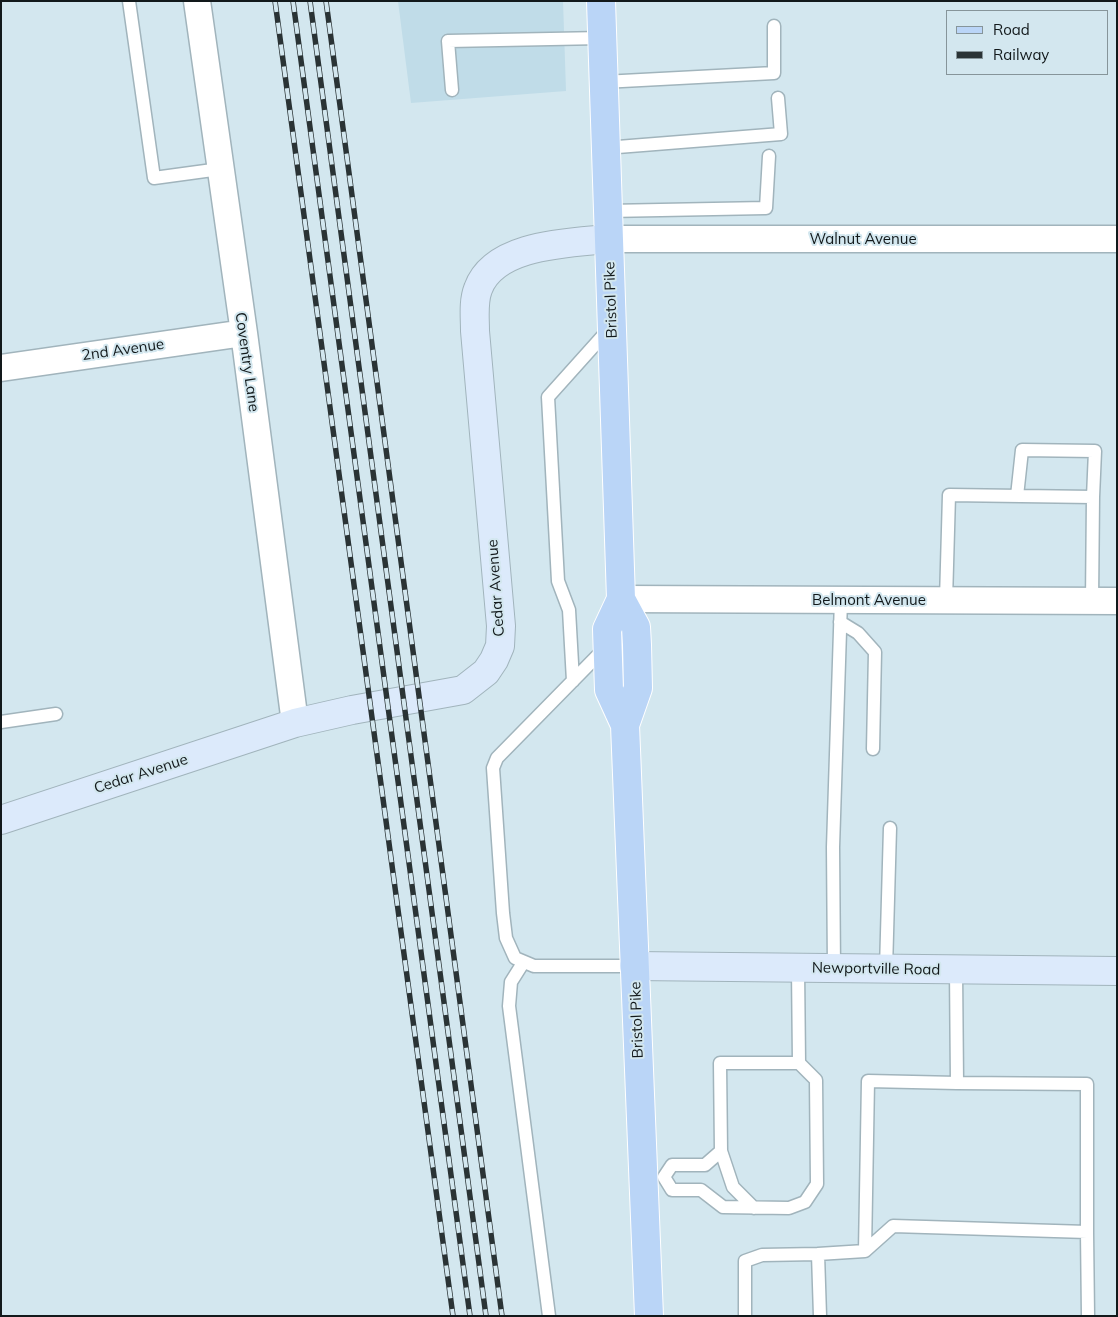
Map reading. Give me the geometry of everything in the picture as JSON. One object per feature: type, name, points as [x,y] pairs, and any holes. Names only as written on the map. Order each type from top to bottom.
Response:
[{"type":"main road","name":"Bristol Pike","points":[[601,1],[621,598],[636,627],[638,688],[626,725],[634,966],[654,1177],[648,1316]]},
{"type":"main road","name":"Cedar Avenue","points":[[1,820],[295,724],[352,710],[463,690],[486,672],[500,646],[501,626],[475,331],[474,306],[478,288],[487,273],[511,256],[553,245],[608,239]]},
{"type":"main road","name":"Bristol Pike","points":[[621,598],[607,629],[609,690],[626,725]]},
{"type":"main road","name":"Newportville Road","points":[[634,966],[1117,971]]},
{"type":"street","name":"Coventry Lane","points":[[197,1],[244,333],[295,724]]},
{"type":"street","name":"Walnut Avenue","points":[[608,239],[1117,239]]},
{"type":"street","name":"2nd Avenue","points":[[1,368],[244,333]]},
{"type":"street","name":"Belmont Avenue","points":[[621,598],[840,611],[946,600],[1104,601]]},
{"type":"lane","points":[[129,1],[154,178],[220,169]]},
{"type":"lane","points":[[603,82],[774,73],[774,26]]},
{"type":"lane","points":[[452,90],[448,41],[602,38]]},
{"type":"lane","points":[[605,148],[781,134],[778,98]]},
{"type":"lane","points":[[608,211],[766,208],[769,156]]},
{"type":"lane","points":[[573,681],[569,610],[558,581],[548,397],[612,326]]},
{"type":"lane","points":[[1017,496],[1022,450],[1095,451],[1093,497],[1104,601]]},
{"type":"lane","points":[[946,600],[949,495],[1093,497]]},
{"type":"lane","points":[[840,611],[876,652],[873,749]]},
{"type":"lane","points":[[834,969],[833,847],[840,611]]},
{"type":"lane","points":[[608,646],[498,758],[493,768],[506,938],[515,958],[523,964],[534,966],[634,966]]},
{"type":"lane","points":[[1,722],[56,714]]},
{"type":"lane","points":[[886,970],[890,828]]},
{"type":"lane","points":[[523,964],[511,982],[509,1006],[549,1316]]},
{"type":"lane","points":[[721,1151],[705,1165],[672,1164],[654,1177],[672,1190],[701,1190],[723,1207],[789,1208],[805,1202],[817,1184],[816,1080],[799,1063],[798,968]]},
{"type":"lane","points":[[956,970],[957,1083]]},
{"type":"lane","points":[[754,1208],[733,1187],[721,1151],[720,1063],[799,1063]]},
{"type":"lane","points":[[865,1251],[868,1081],[1087,1084],[1088,1316]]},
{"type":"lane","points":[[745,1316],[745,1262],[762,1255],[865,1251],[893,1226],[1087,1232]]},
{"type":"lane","points":[[818,1254],[820,1316]]},
{"type":"shaded area","points":[[398,1],[563,1],[566,91],[411,103]]},
{"type":"railway","points":[[275,1],[453,1316]]},
{"type":"railway","points":[[293,1],[470,1316]]},
{"type":"railway","points":[[310,1],[486,1316]]},
{"type":"railway","points":[[326,1],[502,1316]]}]
